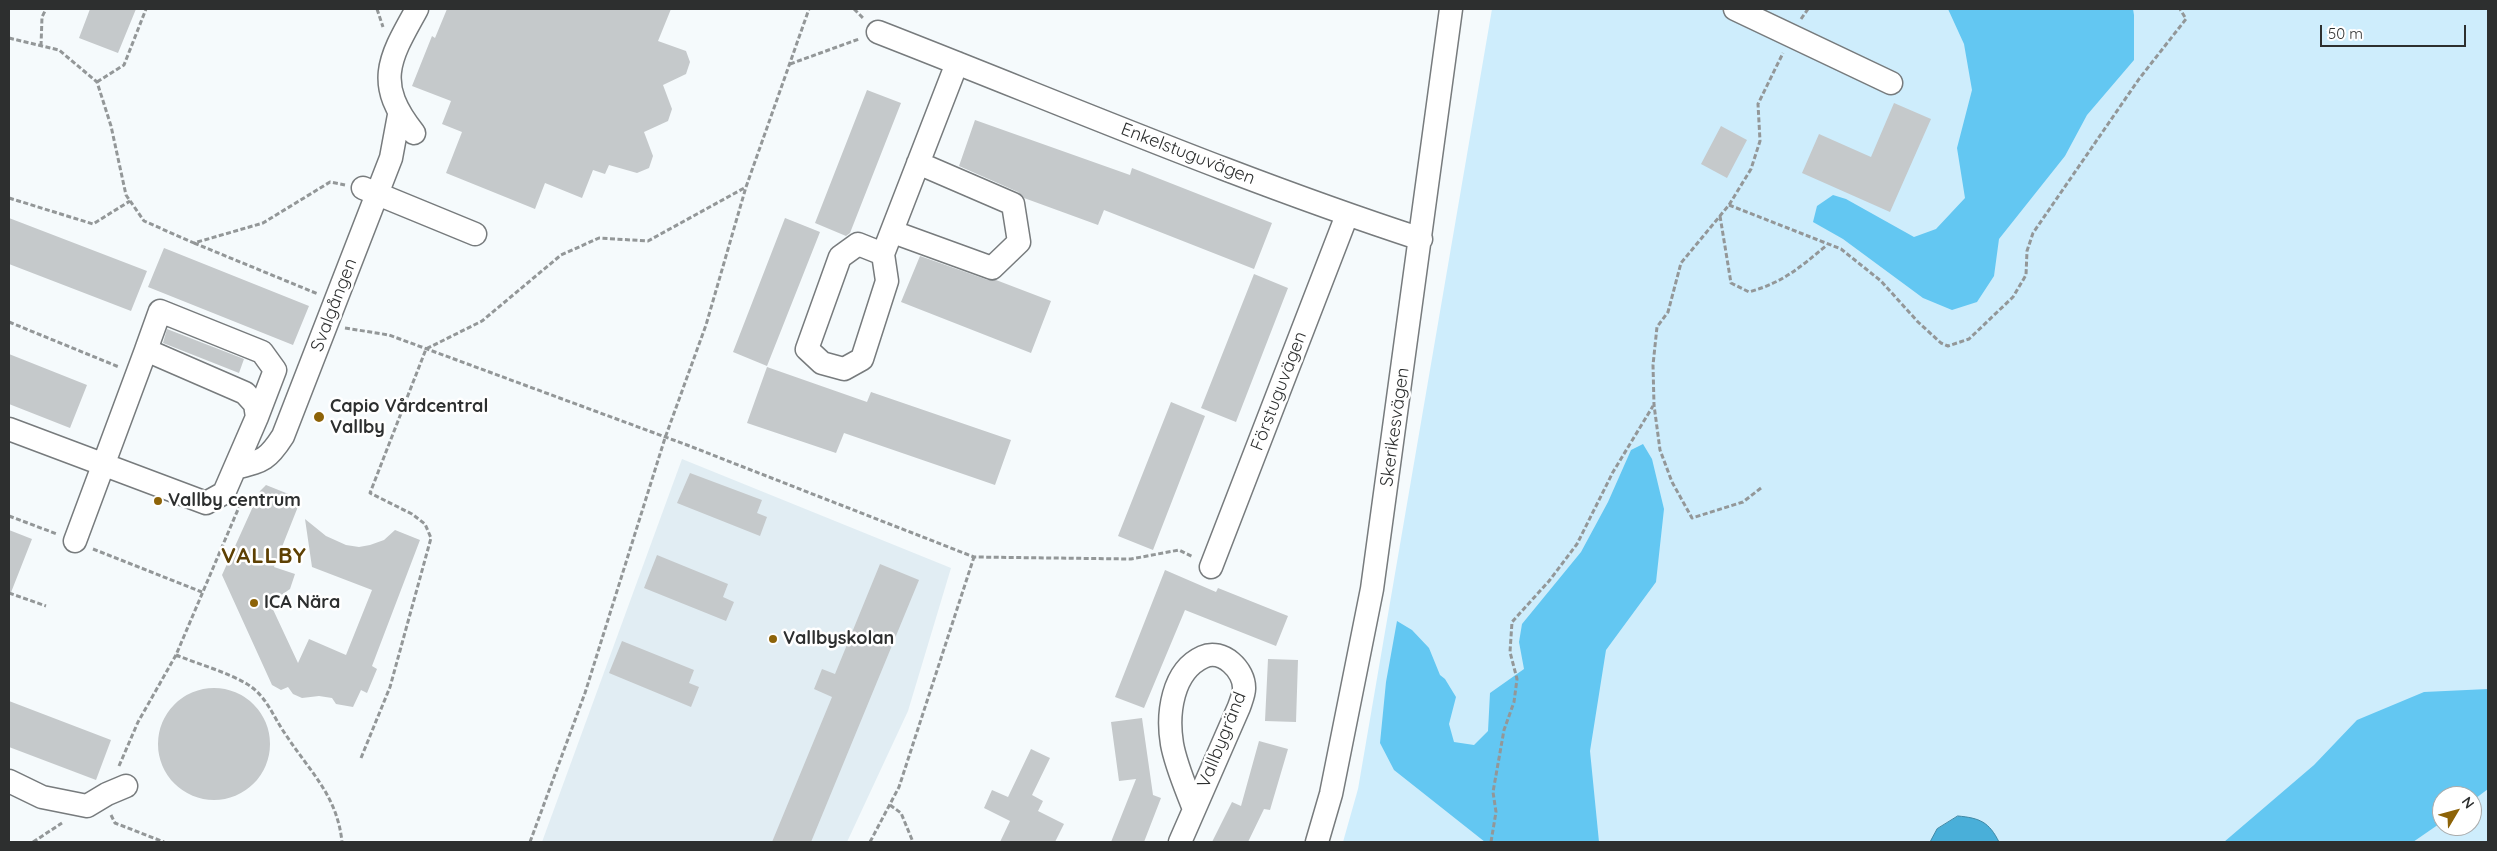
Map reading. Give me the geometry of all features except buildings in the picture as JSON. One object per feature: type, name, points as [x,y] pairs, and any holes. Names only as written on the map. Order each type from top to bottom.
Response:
[{"type":"street","points":[[414,134],[399,115],[390,94],[389,72],[394,50],[417,9]]},
{"type":"street","name":"Skerikesvägen","points":[[1317,842],[1332,794],[1372,589],[1451,9]]},
{"type":"street","points":[[1734,9],[1891,83]]},
{"type":"street","name":"Enkelstuguvägen","points":[[878,32],[1348,215],[1421,239]]},
{"type":"street","points":[[883,254],[858,244],[840,257],[807,349],[822,363],[844,369],[862,359],[887,281],[883,254],[957,63]]},
{"type":"street","name":"Svalgången","points":[[235,468],[260,462],[272,454],[279,442],[328,321],[370,191],[391,158],[399,115]]},
{"type":"street","points":[[893,232],[992,268],[1019,242],[1013,204],[918,163]]},
{"type":"street","points":[[370,191],[474,234]]},
{"type":"street","name":"Förstuguvägen","points":[[1211,566],[1348,215]]},
{"type":"street","points":[[9,429],[102,465],[206,503],[224,493],[257,417],[274,370],[262,352],[160,311],[102,465],[75,541]]},
{"type":"street","points":[[146,350],[245,393],[255,404],[257,417]]},
{"type":"street","name":"Vallbygränd","points":[[1180,842],[1194,809],[1244,690],[1243,678],[1238,669],[1231,661],[1219,656],[1205,656],[1192,664],[1181,676],[1171,704],[1172,744],[1194,809]]},
{"type":"street","points":[[9,781],[42,797]]},
{"type":"street","points":[[9,791],[88,806],[117,790]]},
{"type":"path","points":[[41,46],[42,16],[46,9]]},
{"type":"path","points":[[97,82],[124,65],[146,9]]},
{"type":"path","points":[[530,842],[585,693],[665,438],[706,325],[746,187],[809,9]]},
{"type":"path","points":[[1761,488],[1743,502],[1692,518],[1672,482],[1660,450],[1654,405],[1653,365],[1657,327],[1668,312],[1682,263],[1729,205],[1751,169],[1760,141],[1758,104],[1790,36],[1808,9]]},
{"type":"path","points":[[1729,205],[1841,249],[1881,282],[1940,343],[1948,346],[1969,339],[2013,297],[2026,275],[2027,251],[2033,233],[2139,79],[2186,19],[2180,9]]},
{"type":"path","points":[[789,64],[878,32]]},
{"type":"path","points":[[9,38],[59,50],[97,82],[111,126],[126,195],[144,221],[321,295]]},
{"type":"path","points":[[194,243],[263,224],[330,182],[370,191]]},
{"type":"path","points":[[361,758],[390,688],[431,538],[425,524],[412,514],[370,493],[426,349],[482,321],[562,254],[599,238],[648,242],[746,187]]},
{"type":"path","points":[[9,198],[93,224],[130,201]]},
{"type":"path","points":[[1720,216],[1731,283],[1749,292],[1774,285],[1793,273],[1827,244]]},
{"type":"path","points":[[328,321],[347,329],[389,335],[665,438],[974,557],[1131,559],[1179,550],[1211,566]]},
{"type":"path","points":[[9,322],[137,375]]},
{"type":"path","points":[[1491,842],[1496,812],[1493,792],[1495,774],[1504,730],[1514,702],[1517,679],[1510,652],[1512,622],[1549,581],[1576,544],[1613,472],[1654,405]]},
{"type":"path","points":[[9,516],[202,592],[176,655],[138,722],[117,790],[108,807],[115,823],[164,842]]},
{"type":"path","points":[[870,842],[899,787],[974,557]]},
{"type":"path","points":[[9,593],[46,606]]},
{"type":"path","points":[[176,655],[246,684],[265,699],[280,726],[317,776],[331,800],[338,819],[342,842]]},
{"type":"path","points":[[890,805],[901,814],[912,842]]},
{"type":"path","points":[[33,842],[88,806]]},
{"type":"shaded area","points":[[1492,9],[2488,9],[2488,842],[1343,842],[1358,789]]},
{"type":"shaded area","points":[[1948,9],[2133,9],[2134,15],[2134,60],[2087,115],[2065,156],[1999,239],[1994,276],[1977,302],[1952,310],[1923,298],[1843,239],[1813,222],[1817,206],[1833,195],[1846,199],[1914,237],[1936,229],[1965,198],[1957,148],[1972,90],[1964,44]]},
{"type":"shaded area","points":[[1643,444],[1652,459],[1664,509],[1656,582],[1606,650],[1590,751],[1599,842],[1485,842],[1394,770],[1380,743],[1386,682],[1397,621],[1412,630],[1429,648],[1440,675],[1445,679],[1456,697],[1449,724],[1454,742],[1474,745],[1488,731],[1490,693],[1524,669],[1519,642],[1522,624],[1581,552],[1608,502],[1631,450]]},
{"type":"shaded area","name":"Vallbyskolan","points":[[682,459],[951,568],[908,711],[847,842],[542,842]]},
{"type":"shaded area","points":[[2488,689],[2488,789],[2482,794],[2482,786],[2432,786],[2432,829],[2413,842],[2224,842],[2314,765],[2357,720],[2424,692]]},
{"type":"shaded area","points":[[1958,816],[1983,822],[1999,842],[1930,842],[1937,829]]},
{"type":"place","name":"Capio Vårdcentral Vallby","points":[[319,417]]},
{"type":"place","name":"Vallby centrum","points":[[158,501]]},
{"type":"place","name":"ICA Nära","points":[[254,603]]},
{"type":"place","name":"Vallbyskolan","points":[[773,639]]},
{"type":"district","name":"VALLBY","points":[[264,556]]}]
